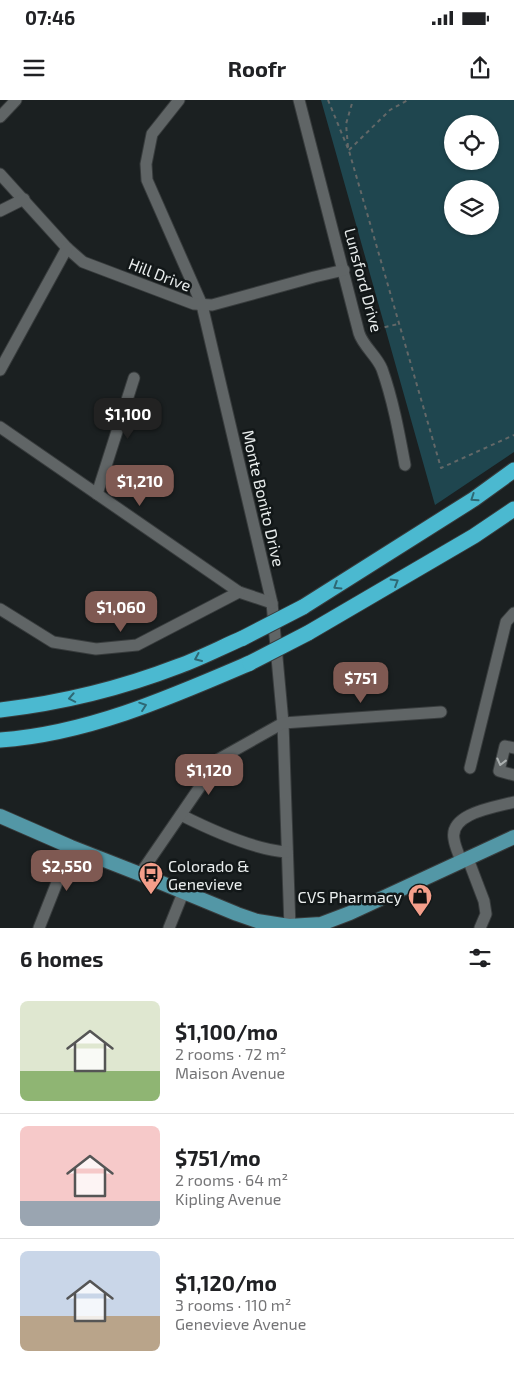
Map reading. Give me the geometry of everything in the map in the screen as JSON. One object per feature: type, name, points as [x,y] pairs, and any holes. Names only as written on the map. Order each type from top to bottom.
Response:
[{"type":"highway","points":[[0,710],[86,695],[118,686],[179,666],[243,638],[303,607],[474,499],[514,470]]},
{"type":"highway","points":[[0,740],[56,732],[138,708],[195,687],[250,663],[308,633],[474,536],[514,509]]},
{"type":"main road","points":[[0,816],[70,847],[237,914],[290,927],[321,926],[514,837]]},
{"type":"street","points":[[0,117],[16,100]]},
{"type":"street","name":"Monte Bonito Drive","points":[[179,100],[152,134],[146,164],[147,180],[202,306],[272,603],[283,723],[290,927]]},
{"type":"street","name":"Lunsford Drive","points":[[299,100],[361,338],[381,367],[399,432],[405,465]]},
{"type":"street","name":"Hill Drive","points":[[0,174],[67,248],[83,262],[194,304],[212,306],[314,276],[344,270]]},
{"type":"street","points":[[0,211],[24,199]]},
{"type":"street","points":[[0,370],[67,248]]},
{"type":"street","points":[[97,494],[134,378]]},
{"type":"street","points":[[0,427],[239,592],[272,603]]},
{"type":"street","points":[[0,608],[54,642],[96,649],[137,645],[239,592]]},
{"type":"street","points":[[470,768],[514,613]]},
{"type":"street","points":[[140,874],[219,759],[283,723],[440,712]]},
{"type":"street","points":[[514,748],[505,746],[499,771],[514,775]]},
{"type":"street","points":[[480,928],[486,914],[484,901],[453,838],[455,827],[460,820],[514,802]]},
{"type":"street","points":[[181,814],[202,825],[269,851],[287,852]]},
{"type":"street","points":[[39,928],[70,847]]},
{"type":"street","points":[[169,928],[183,893]]},
{"type":"path","points":[[328,100],[349,151],[441,468],[514,435]]},
{"type":"path","points":[[349,151],[346,124],[353,100]]},
{"type":"path","points":[[349,151],[390,110],[408,100]]},
{"type":"path","points":[[367,331],[398,324]]},
{"type":"shaded area","points":[[321,100],[514,100],[514,452],[435,505]]},
{"type":"place","name":"Colorado & Genevieve","points":[[151,895]]},
{"type":"place","name":"CVS Pharmacy","points":[[420,917]]}]
